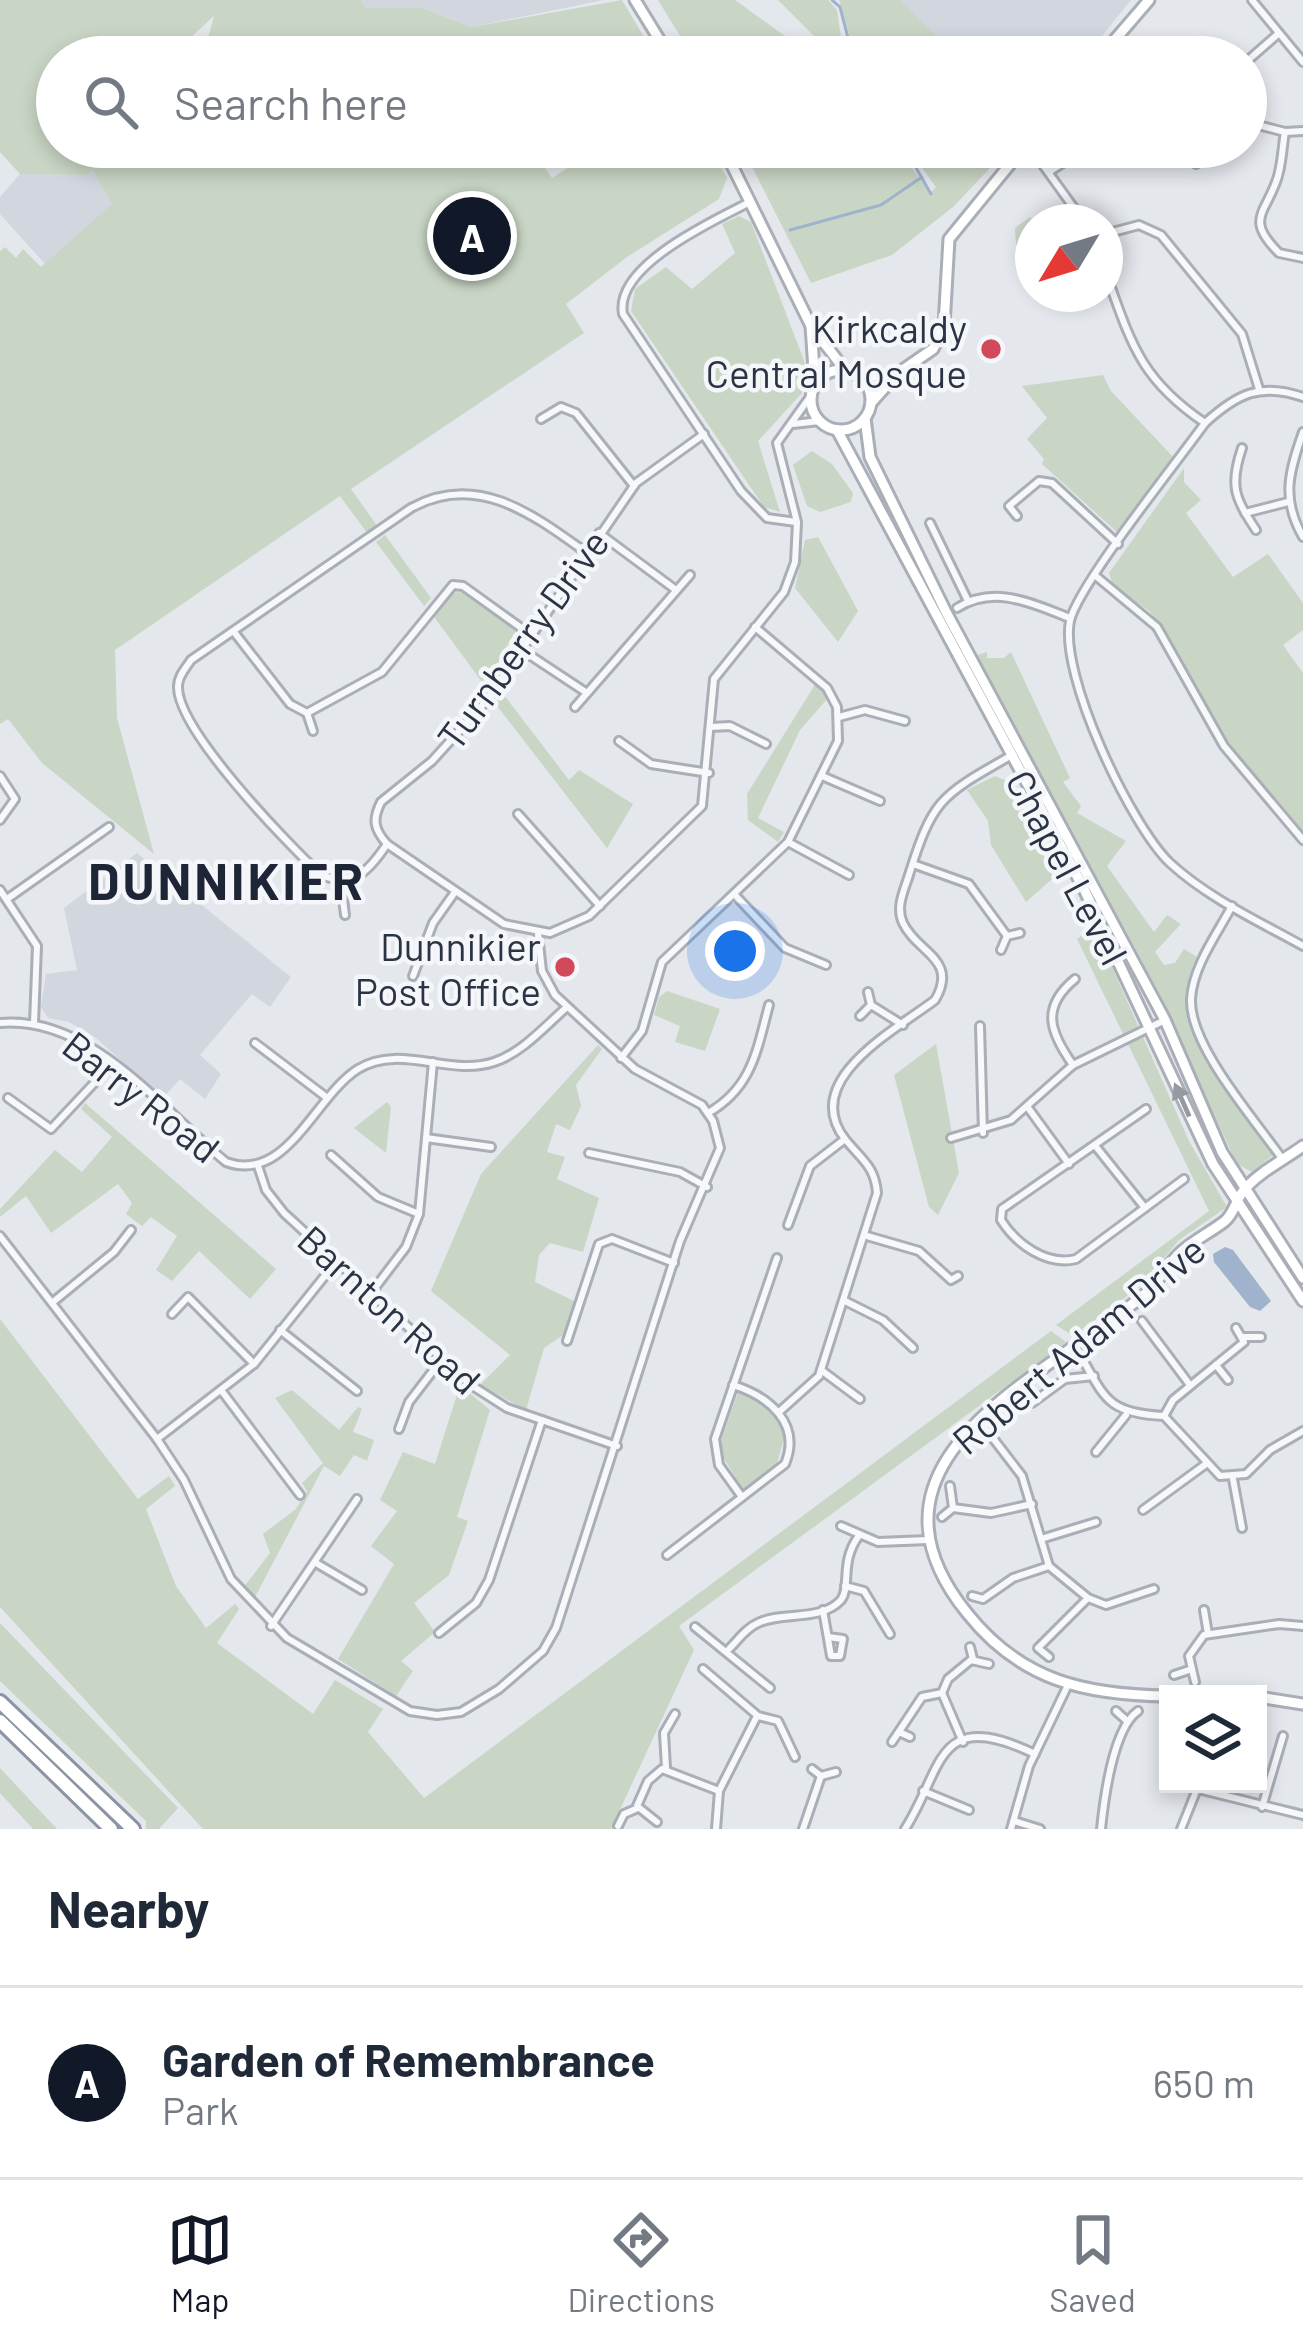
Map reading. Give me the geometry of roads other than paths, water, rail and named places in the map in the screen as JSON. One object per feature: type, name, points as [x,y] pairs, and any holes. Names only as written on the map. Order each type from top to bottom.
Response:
[{"type":"highway","points":[[0,1702],[133,1829]]},
{"type":"highway","points":[[0,1721],[111,1829]]},
{"type":"main road","points":[[635,0],[657,36]]},
{"type":"main road","points":[[1122,36],[1149,0]]},
{"type":"main road","points":[[735,168],[812,326],[845,370],[861,377],[898,374]]},
{"type":"main road","points":[[812,326],[813,389],[820,422],[837,430],[866,418],[871,403],[898,374],[933,350],[944,326],[945,263],[955,226],[1008,168]]},
{"type":"main road","points":[[813,389],[828,373],[845,370]]},
{"type":"main road","points":[[861,377],[871,403]]},
{"type":"main road","name":"Chapel Level","points":[[866,418],[870,458],[892,506],[1165,1020],[1244,1190],[1303,1278]]},
{"type":"main road","name":"Chapel Level","points":[[837,430],[1151,1026],[1195,1129],[1303,1301]]},
{"type":"main road","points":[[1238,1202],[1244,1190],[1303,1146]]},
{"type":"main road","name":"Robert Adam Drive","points":[[928,1540],[927,1508],[935,1474],[955,1441],[1145,1294],[1181,1252],[1230,1218],[1238,1202]]},
{"type":"main road","points":[[928,1540],[943,1581],[991,1641],[1033,1673],[1102,1695],[1159,1696]]},
{"type":"main road","points":[[1267,1698],[1303,1704]]},
{"type":"street","points":[[1252,0],[1303,62]]},
{"type":"street","points":[[1267,43],[1277,34]]},
{"type":"street","points":[[1267,127],[1303,131]]},
{"type":"street","points":[[1285,132],[1277,181],[1261,206],[1260,225],[1279,253],[1303,258]]},
{"type":"street","points":[[1045,168],[1071,204]]},
{"type":"street","points":[[1049,172],[1055,168]]},
{"type":"street","points":[[754,201],[689,233],[626,284],[620,299],[623,314],[759,512],[796,522]]},
{"type":"street","points":[[1123,229],[1139,225],[1161,235],[1242,334],[1259,389]]},
{"type":"street","points":[[1120,312],[1140,364],[1162,393],[1205,423]]},
{"type":"street","points":[[585,552],[509,502],[440,494],[411,508],[191,661],[178,685],[186,714],[299,855],[321,875],[341,883],[358,878],[387,844],[504,924],[538,934],[566,929],[600,906],[696,816],[709,773],[714,679],[793,572],[796,522],[776,450],[779,436],[793,424],[813,389]]},
{"type":"street","points":[[1302,943],[1196,885],[1147,834],[1076,691],[1069,659],[1070,618],[1205,423],[1231,400],[1259,389],[1303,397]]},
{"type":"street","points":[[541,419],[561,406],[576,413],[634,486]]},
{"type":"street","points":[[793,424],[820,422]]},
{"type":"street","points":[[1303,432],[1288,478],[1288,502],[1303,537]]},
{"type":"street","name":"Turnberry Drive","points":[[387,844],[374,823],[381,802],[455,740],[634,486],[704,434]]},
{"type":"street","points":[[1242,448],[1231,480],[1256,530]]},
{"type":"street","points":[[1017,516],[1009,506],[1039,481],[1052,483],[1118,544]]},
{"type":"street","points":[[1245,513],[1288,502]]},
{"type":"street","points":[[930,523],[968,601]]},
{"type":"street","points":[[599,533],[676,590]]},
{"type":"street","points":[[575,707],[690,575]]},
{"type":"street","points":[[1096,576],[1157,627],[1224,746],[1303,840]]},
{"type":"street","points":[[307,713],[382,672],[454,585],[463,586],[531,635]]},
{"type":"street","points":[[957,608],[968,601],[1014,597],[1070,618]]},
{"type":"street","points":[[621,1058],[642,1031],[662,962],[788,842],[838,741],[838,717],[827,688],[754,627]]},
{"type":"street","points":[[234,632],[290,704],[307,713],[313,731]]},
{"type":"street","points":[[522,650],[587,693]]},
{"type":"street","points":[[838,717],[865,710],[905,721]]},
{"type":"street","points":[[710,727],[730,725],[766,744]]},
{"type":"street","points":[[619,741],[651,764],[709,773]]},
{"type":"street","points":[[779,1412],[821,1370],[867,1236],[877,1181],[868,1162],[845,1139],[833,1105],[846,1068],[942,988],[933,952],[913,937],[899,910],[934,805],[1021,751]]},
{"type":"street","points":[[0,776],[15,799],[0,820]]},
{"type":"street","points":[[822,776],[880,801]]},
{"type":"street","points":[[518,814],[600,906]]},
{"type":"street","points":[[7,899],[110,827]]},
{"type":"street","points":[[788,842],[849,875]]},
{"type":"street","points":[[913,864],[969,884],[1007,936]]},
{"type":"street","points":[[341,883],[345,915]]},
{"type":"street","points":[[0,890],[37,946],[34,1023]]},
{"type":"street","points":[[413,976],[433,922],[455,892]]},
{"type":"street","points":[[734,894],[785,949],[826,965]]},
{"type":"street","points":[[1232,906],[1197,972],[1191,1001],[1211,1055],[1283,1160]]},
{"type":"street","points":[[1007,936],[1020,933]]},
{"type":"street","points":[[0,1236],[157,1439],[184,1480],[231,1579],[271,1626],[410,1711],[451,1714],[477,1705],[527,1668],[556,1628],[674,1263],[719,1148],[708,1112],[694,1098],[621,1058],[566,1007],[547,983],[538,934]]},
{"type":"street","points":[[1001,950],[1007,936]]},
{"type":"street","points":[[1073,1065],[1060,1048],[1050,1009],[1054,996],[1075,979]]},
{"type":"street","points":[[868,992],[871,1005],[903,1025]]},
{"type":"street","points":[[708,1112],[736,1093],[751,1073],[770,1005]]},
{"type":"street","points":[[860,1016],[871,1005]]},
{"type":"street","name":"Barry Road","points":[[0,1023],[34,1023],[67,1032],[226,1162],[258,1166],[284,1150],[326,1097],[364,1065],[395,1058],[495,1062],[566,1007]]},
{"type":"street","points":[[951,1138],[982,1132],[1028,1108],[1073,1065],[1165,1020]]},
{"type":"street","points":[[980,1026],[982,1132]]},
{"type":"street","points":[[255,1043],[326,1097]]},
{"type":"street","points":[[371,1293],[406,1246],[419,1214],[433,1062]]},
{"type":"street","points":[[8,1098],[51,1130],[112,1065]]},
{"type":"street","points":[[1028,1108],[1069,1164]]},
{"type":"street","points":[[1146,1109],[1002,1209],[1006,1228],[1046,1260],[1076,1259],[1184,1179]]},
{"type":"street","points":[[426,1138],[491,1147]]},
{"type":"street","points":[[788,1225],[809,1166],[845,1139]]},
{"type":"street","points":[[1096,1148],[1145,1208]]},
{"type":"street","points":[[589,1153],[619,1163],[646,1162],[707,1187]]},
{"type":"street","points":[[331,1155],[378,1197],[419,1214]]},
{"type":"street","name":"Barnton Road","points":[[258,1166],[266,1190],[284,1213],[490,1399],[617,1446]]},
{"type":"street","points":[[53,1302],[114,1252],[131,1230]]},
{"type":"street","points":[[867,1236],[919,1251],[952,1282]]},
{"type":"street","points":[[567,1341],[599,1244],[612,1238],[674,1263]]},
{"type":"street","points":[[742,1497],[714,1448],[777,1258]]},
{"type":"street","points":[[157,1439],[254,1364],[336,1262]]},
{"type":"street","points":[[172,1314],[188,1297],[254,1364]]},
{"type":"street","points":[[844,1301],[884,1320],[913,1348]]},
{"type":"street","points":[[1142,1321],[1190,1385]]},
{"type":"street","points":[[1236,1328],[1244,1337]]},
{"type":"street","points":[[280,1330],[357,1391]]},
{"type":"street","points":[[1164,1416],[1190,1385],[1244,1337],[1261,1336]]},
{"type":"street","points":[[1076,1346],[1109,1402],[1126,1414],[1164,1416],[1206,1464],[1233,1479]]},
{"type":"street","points":[[399,1429],[410,1402],[442,1359]]},
{"type":"street","points":[[1216,1365],[1228,1380]]},
{"type":"street","points":[[821,1370],[860,1399]]},
{"type":"street","points":[[1032,1403],[1064,1379],[1094,1376]]},
{"type":"street","points":[[667,1555],[785,1464],[791,1443],[779,1412],[760,1394],[734,1385]]},
{"type":"street","points":[[221,1390],[299,1495]]},
{"type":"street","points":[[1096,1452],[1126,1414]]},
{"type":"street","points":[[439,1633],[476,1603],[489,1580],[542,1420]]},
{"type":"street","points":[[979,1420],[1022,1476],[1049,1566],[1088,1598],[1122,1604],[1154,1589]]},
{"type":"street","points":[[1233,1479],[1303,1431]]},
{"type":"street","points":[[1143,1510],[1206,1464]]},
{"type":"street","points":[[1233,1479],[1242,1528]]},
{"type":"street","points":[[950,1486],[953,1508]]},
{"type":"street","points":[[271,1626],[357,1499]]},
{"type":"street","points":[[942,1517],[953,1508],[991,1513],[1032,1504]]},
{"type":"street","points":[[1041,1539],[1096,1522]]},
{"type":"street","points":[[841,1526],[858,1537],[888,1544],[928,1540]]},
{"type":"street","points":[[729,1649],[760,1622],[823,1610],[843,1597],[844,1563],[858,1537]]},
{"type":"street","points":[[316,1563],[362,1590]]},
{"type":"street","points":[[972,1596],[983,1599],[1012,1578],[1049,1566]]},
{"type":"street","points":[[845,1586],[865,1591],[890,1634]]},
{"type":"street","points":[[1049,1657],[1038,1648],[1088,1598]]},
{"type":"street","points":[[823,1610],[828,1637]]},
{"type":"street","points":[[1204,1610],[1208,1634]]},
{"type":"street","points":[[1195,1682],[1189,1670],[1190,1649],[1208,1634],[1279,1624],[1303,1626]]},
{"type":"street","points":[[695,1627],[729,1649],[770,1688]]},
{"type":"street","points":[[970,1647],[974,1659]]},
{"type":"street","points":[[974,1659],[988,1664]]},
{"type":"street","points":[[963,1742],[942,1693],[947,1679],[974,1659]]},
{"type":"street","points":[[703,1669],[758,1716],[778,1720],[796,1757]]},
{"type":"street","points":[[1174,1675],[1189,1670]]},
{"type":"street","points":[[1040,1829],[1013,1825],[1035,1754],[1067,1687]]},
{"type":"street","points":[[892,1742],[922,1697],[942,1693]]},
{"type":"street","points":[[1116,1712],[1126,1720]]},
{"type":"street","points":[[1101,1829],[1106,1777],[1126,1720],[1138,1712]]},
{"type":"street","points":[[666,1768],[664,1733],[675,1714]]},
{"type":"street","points":[[716,1829],[719,1791],[758,1716]]},
{"type":"street","points":[[899,1732],[910,1737]]},
{"type":"street","points":[[1262,1807],[1283,1736]]},
{"type":"street","points":[[905,1829],[933,1765],[963,1742],[992,1737],[1035,1754]]},
{"type":"street","points":[[666,1768],[719,1791]]},
{"type":"street","points":[[618,1826],[622,1816],[638,1808],[648,1781],[666,1768]]},
{"type":"street","points":[[812,1769],[821,1776]]},
{"type":"street","points":[[821,1776],[836,1772]]},
{"type":"street","points":[[803,1829],[821,1776]]},
{"type":"street","points":[[923,1791],[969,1810]]},
{"type":"street","points":[[1181,1829],[1196,1793]]},
{"type":"street","points":[[1217,1793],[1303,1815]]},
{"type":"street","points":[[638,1808],[657,1822]]},
{"type":"water","points":[[1225,1247],[1233,1250],[1271,1301],[1260,1311],[1250,1307],[1214,1262],[1213,1254]]},
{"type":"waterway","points":[[832,0],[840,7],[848,36]]},
{"type":"waterway","points":[[916,168],[931,194]]},
{"type":"waterway","points":[[790,230],[881,205],[922,177]]},
{"type":"place","name":"Garden of Remembrance","points":[[472,236]]},
{"type":"place","name":"Kirkcaldy Central Mosque","points":[[991,349]]},
{"type":"place","name":"Dunnikier Post Office","points":[[565,967]]},
{"type":"district","name":"DUNNIKIER","points":[[227,879]]}]
